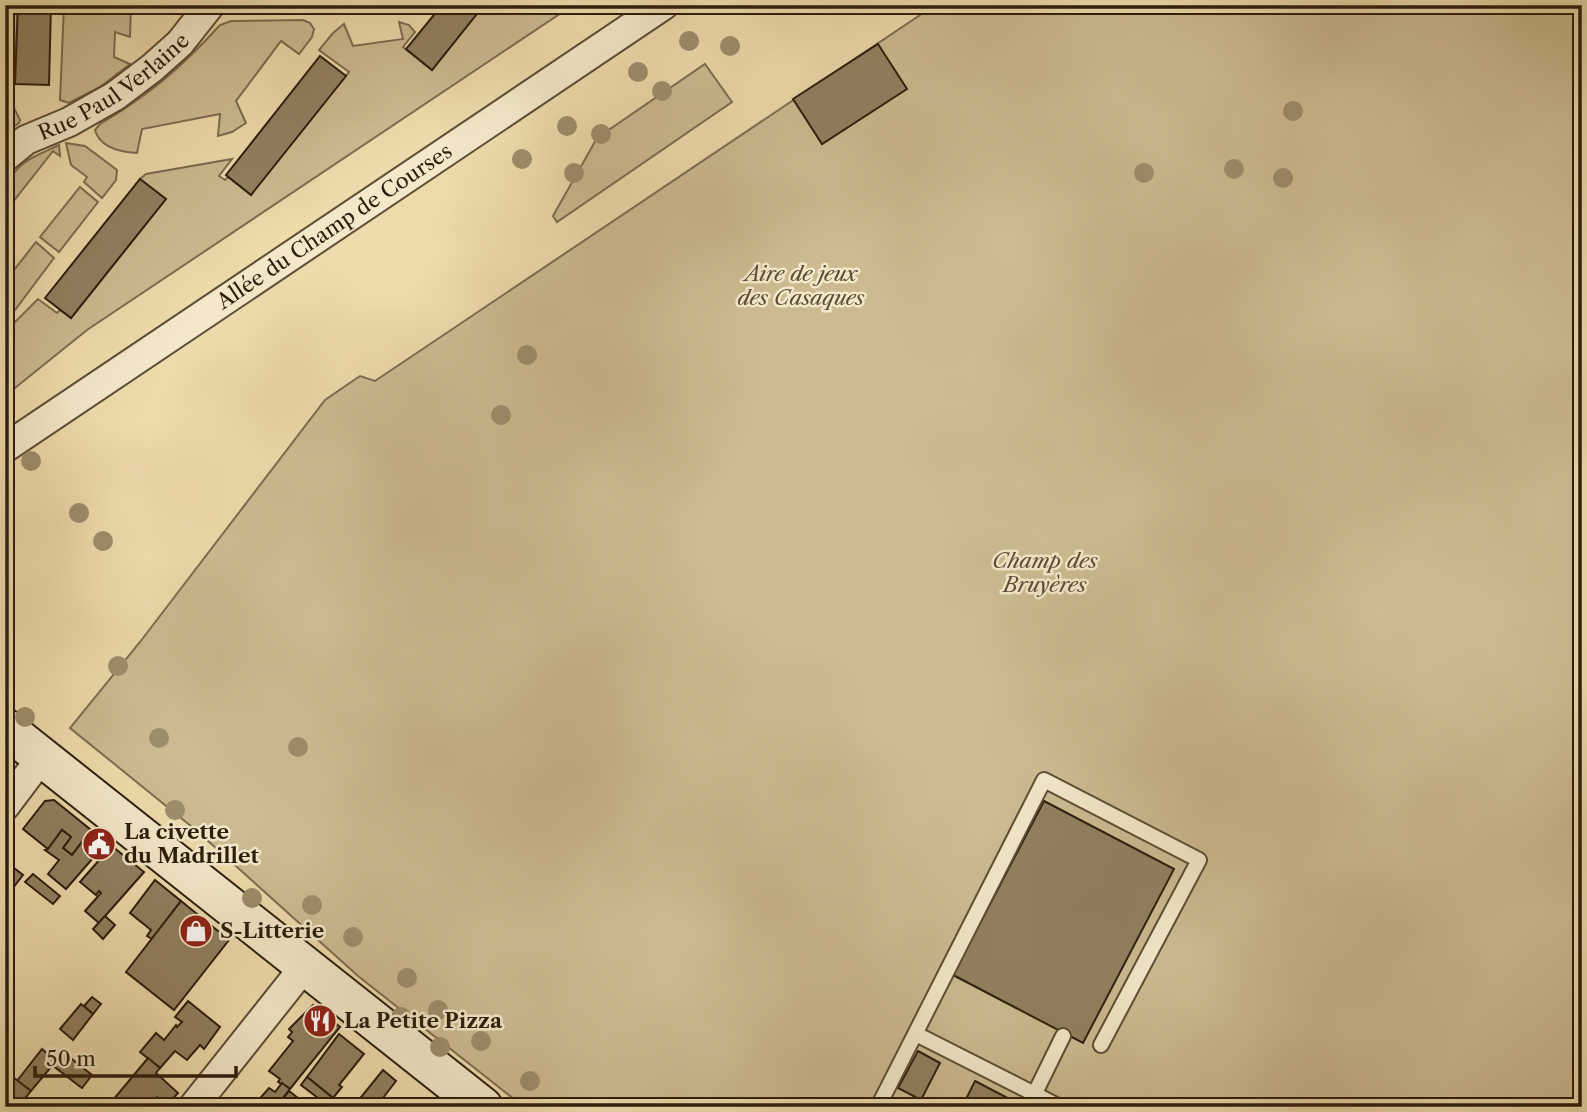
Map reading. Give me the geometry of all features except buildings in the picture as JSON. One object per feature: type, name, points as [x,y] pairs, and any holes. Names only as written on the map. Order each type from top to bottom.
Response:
[{"type":"street","name":"Rue Paul Verlaine","points":[[5,157],[26,140],[69,122],[115,96],[180,43],[210,5]]},
{"type":"street","name":"Allée du Champ de Courses","points":[[5,448],[664,5]]},
{"type":"street","points":[[5,728],[483,1107]]},
{"type":"street","points":[[5,806],[43,757]]},
{"type":"street","points":[[193,1107],[305,966]]},
{"type":"lane","points":[[878,1107],[1044,780],[1199,860],[1101,1045]]},
{"type":"lane","points":[[916,1034],[1036,1100],[1060,1107]]},
{"type":"lane","points":[[1036,1100],[1063,1036]]},
{"type":"green space","points":[[5,5],[18,5],[13,106],[20,120],[5,133]]},
{"type":"green space","points":[[64,5],[131,5],[130,37],[115,32],[114,57],[130,64],[100,87],[69,103],[60,100]]},
{"type":"green space","points":[[484,5],[573,5],[87,330],[5,396],[5,329],[38,299],[57,313],[60,310],[71,318],[165,200],[140,179],[146,174],[232,159],[219,176],[225,180],[228,177],[251,194],[349,72],[319,50],[344,24],[353,46],[403,39],[399,22],[409,25],[415,32],[403,47],[432,70]]},
{"type":"green space","name":"Champ des Bruyères","points":[[935,5],[1582,5],[1582,1107],[524,1107],[358,976],[197,831],[70,728],[140,642],[325,400],[360,376],[375,381]]},
{"type":"green space","points":[[303,20],[310,23],[314,29],[312,37],[299,54],[281,41],[236,101],[246,123],[232,132],[218,136],[220,114],[142,129],[137,153],[112,148],[98,136],[95,130],[100,124],[164,79],[220,25],[231,21]]},
{"type":"green space","points":[[705,64],[732,102],[557,222],[553,216],[597,138]]},
{"type":"green space","points":[[66,143],[85,146],[117,170],[116,180],[102,198],[84,182],[87,177],[71,165]]},
{"type":"green space","points":[[59,145],[60,156],[53,151],[5,212],[8,185],[18,168],[35,156]]},
{"type":"green space","points":[[80,187],[98,202],[59,252],[40,237]]},
{"type":"green space","points":[[36,242],[54,258],[15,310],[5,317],[5,263],[14,270]]},
{"type":"place","name":"La civette du Madrillet","points":[[99,844]]},
{"type":"place","name":"S-Litterie","points":[[196,931]]},
{"type":"place","name":"La Petite Pizza","points":[[320,1021]]},
{"type":"park label","name":"Aire de jeux des Casaques","points":[[801,286]]}]
